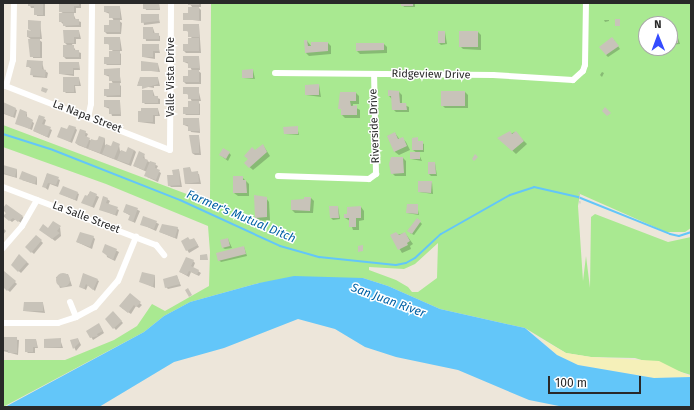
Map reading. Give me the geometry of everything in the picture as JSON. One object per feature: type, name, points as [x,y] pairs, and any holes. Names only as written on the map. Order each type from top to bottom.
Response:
[{"type":"street","points":[[4,85],[13,60],[14,3]]},
{"type":"street","points":[[88,118],[91,104],[92,3]]},
{"type":"street","name":"Valle Vista Drive","points":[[170,150],[171,3]]},
{"type":"street","name":"Ridgeview Drive","points":[[275,73],[492,76],[565,81],[573,80],[583,72],[587,54],[586,3]]},
{"type":"street","name":"Riverside Drive","points":[[278,176],[369,179],[376,174],[374,74]]},
{"type":"street","name":"La Napa Street","points":[[4,85],[170,150]]},
{"type":"street","name":"La Salle Street","points":[[3,187],[156,244],[164,255]]},
{"type":"street","points":[[3,248],[22,226],[37,200]]},
{"type":"street","points":[[3,323],[50,324],[76,317],[95,307],[112,290],[123,272],[136,237]]},
{"type":"street","points":[[70,302],[76,317]]},
{"type":"path","points":[[579,191],[580,203]]},
{"type":"green space","points":[[211,3],[691,3],[691,228],[685,232],[666,232],[580,194],[578,206],[583,281],[586,256],[590,288],[591,217],[595,214],[668,242],[691,237],[691,375],[635,358],[591,357],[566,353],[525,328],[440,309],[388,286],[363,278],[259,283],[190,302],[164,316],[144,332],[3,407],[3,360],[65,360],[114,340],[137,326],[152,304],[165,311],[209,286],[210,252],[208,226],[106,184],[3,147],[3,125],[200,199],[210,199]],"holes":[[[438,243],[437,278],[418,292],[412,292],[408,287],[396,280],[369,270],[369,267],[404,269],[415,264]]]},
{"type":"sand","points":[[541,339],[566,353],[591,357],[659,361],[691,377],[654,378],[578,365],[557,355]]},
{"type":"water","name":"San Juan River","points":[[294,276],[363,278],[388,286],[440,309],[525,328],[557,355],[578,365],[654,378],[691,377],[691,407],[564,407],[529,400],[458,370],[396,357],[365,347],[335,329],[298,319],[224,348],[174,362],[99,407],[5,407],[144,332],[164,316],[190,302],[259,283]]},
{"type":"building","points":[[28,3],[43,3],[43,15],[34,15],[34,6],[28,6]]},
{"type":"building","points":[[59,3],[79,3],[79,6],[74,6],[74,12],[59,12]]},
{"type":"building","points":[[143,3],[159,3],[159,9],[143,9]]},
{"type":"building","points":[[188,3],[199,3],[199,5],[188,5]]},
{"type":"building","points":[[401,3],[413,3],[413,6],[401,6]]},
{"type":"building","points":[[104,6],[120,6],[120,18],[109,18],[109,12],[104,12]]},
{"type":"building","points":[[188,7],[199,7],[199,20],[183,20],[183,13],[188,13]]},
{"type":"building","points":[[59,13],[74,13],[74,19],[79,19],[79,25],[63,26],[63,22],[59,22]]},
{"type":"building","points":[[141,14],[159,14],[159,21],[141,23]]},
{"type":"building","points":[[615,19],[620,19],[620,26],[615,26]]},
{"type":"building","points":[[28,20],[41,21],[40,37],[27,37],[27,30],[32,31],[28,29]]},
{"type":"building","points":[[109,20],[120,20],[120,32],[104,32],[104,25],[109,25]]},
{"type":"building","points":[[183,24],[199,24],[199,37],[188,37],[188,31],[183,31]]},
{"type":"building","points":[[143,27],[153,27],[153,33],[159,33],[159,39],[143,39]]},
{"type":"building","points":[[63,30],[79,30],[79,37],[74,37],[74,43],[64,43]]},
{"type":"building","points":[[438,31],[445,31],[445,43],[438,43]]},
{"type":"building","points":[[459,31],[478,31],[478,47],[459,47]]},
{"type":"building","points":[[104,37],[120,37],[120,50],[109,50],[109,44],[104,44]]},
{"type":"building","points":[[612,37],[619,46],[606,55],[599,47]]},
{"type":"building","points":[[188,38],[199,38],[199,51],[183,51],[183,44],[188,44]]},
{"type":"building","points":[[28,39],[40,39],[40,57],[30,57]]},
{"type":"building","points":[[304,40],[307,40],[308,46],[311,46],[311,42],[328,42],[328,51],[305,53]]},
{"type":"building","points":[[356,43],[384,43],[384,50],[356,51]]},
{"type":"building","points":[[142,44],[159,44],[159,51],[153,51],[153,57],[142,57]]},
{"type":"building","points":[[63,45],[74,45],[74,50],[79,50],[79,57],[63,57]]},
{"type":"building","points":[[109,51],[120,51],[120,64],[104,64],[104,57],[109,57]]},
{"type":"building","points":[[183,56],[199,56],[199,68],[188,68],[188,62],[183,62]]},
{"type":"building","points":[[27,60],[43,61],[42,69],[46,70],[45,77],[30,75],[31,67],[26,67]]},
{"type":"building","points":[[141,61],[158,63],[158,71],[141,71]]},
{"type":"building","points":[[59,62],[79,62],[79,68],[73,68],[73,74],[59,74]]},
{"type":"building","points":[[120,68],[120,81],[109,81],[109,75],[104,75],[104,69]]},
{"type":"building","points":[[253,69],[253,78],[242,78],[242,70]]},
{"type":"building","points":[[188,70],[199,70],[199,82],[183,82],[183,76],[188,76]]},
{"type":"building","points":[[63,77],[79,77],[79,85],[74,85],[74,92],[63,92]]},
{"type":"building","points":[[140,77],[158,77],[158,84],[142,89],[142,86],[137,86]]},
{"type":"building","points":[[109,83],[120,83],[120,95],[104,96],[104,89],[109,89]]},
{"type":"building","points":[[319,84],[319,95],[305,95],[305,85]]},
{"type":"building","points":[[42,87],[48,89],[46,93],[41,91]]},
{"type":"building","points":[[183,87],[199,87],[199,99],[188,99],[188,94],[183,94]]},
{"type":"building","points":[[142,90],[153,90],[153,96],[158,96],[158,103],[142,103]]},
{"type":"building","points":[[388,90],[399,91],[400,103],[406,103],[407,110],[392,110],[391,96],[388,96]]},
{"type":"building","points":[[441,91],[465,91],[465,106],[441,106]]},
{"type":"building","points":[[340,92],[356,92],[356,101],[350,101],[351,106],[357,105],[357,115],[341,115],[341,109],[338,109]]},
{"type":"building","points":[[104,100],[120,100],[120,114],[109,114],[109,107],[104,107]]},
{"type":"building","points":[[188,101],[199,101],[199,114],[183,114],[183,107],[188,107]]},
{"type":"building","points":[[3,102],[16,108],[13,117],[3,113]]},
{"type":"building","points":[[605,107],[611,113],[607,116],[602,111]]},
{"type":"building","points":[[141,108],[158,108],[158,115],[153,115],[153,122],[138,122],[138,111],[141,111]]},
{"type":"building","points":[[20,109],[27,112],[26,116],[33,120],[30,129],[15,124]]},
{"type":"building","points":[[39,115],[45,117],[42,124],[51,127],[47,137],[33,131]]},
{"type":"building","points":[[183,118],[199,118],[199,131],[188,131],[188,125],[183,125]]},
{"type":"building","points":[[69,125],[76,127],[70,142],[57,137],[61,127],[67,129]]},
{"type":"building","points":[[298,126],[298,134],[284,134],[283,127]]},
{"type":"building","points":[[80,129],[86,131],[85,136],[90,138],[86,148],[75,143]]},
{"type":"building","points":[[510,131],[512,134],[516,131],[524,141],[512,151],[497,138]]},
{"type":"building","points":[[395,132],[398,139],[403,137],[407,146],[394,152],[387,136]]},
{"type":"building","points":[[189,135],[199,135],[199,153],[192,153]]},
{"type":"building","points":[[99,136],[105,138],[100,153],[88,149],[91,139],[97,141]]},
{"type":"building","points":[[418,137],[418,141],[423,141],[423,150],[412,150],[412,138]]},
{"type":"building","points":[[113,141],[120,144],[114,159],[102,154],[106,144],[111,146]]},
{"type":"building","points":[[263,144],[267,152],[249,168],[244,163],[248,159],[244,156],[252,147],[255,150]]},
{"type":"building","points":[[128,147],[134,150],[129,164],[117,160],[121,150],[126,152]]},
{"type":"building","points":[[223,148],[230,152],[226,159],[219,155]]},
{"type":"building","points":[[139,151],[145,154],[143,158],[148,160],[144,170],[133,166]]},
{"type":"building","points":[[410,152],[420,152],[420,159],[410,159]]},
{"type":"building","points":[[475,154],[478,157],[474,161],[472,159]]},
{"type":"building","points":[[391,157],[403,157],[404,173],[391,174],[389,164]]},
{"type":"building","points":[[150,161],[156,163],[155,168],[160,170],[156,180],[144,176]]},
{"type":"building","points":[[428,162],[435,162],[436,174],[428,174]]},
{"type":"building","points":[[3,165],[17,169],[15,177],[3,173]]},
{"type":"building","points":[[190,167],[191,172],[198,171],[199,182],[185,184],[183,168]]},
{"type":"building","points":[[179,169],[180,185],[168,186],[167,175],[173,175],[172,170]]},
{"type":"building","points":[[22,171],[37,177],[35,184],[19,179]]},
{"type":"building","points":[[47,173],[59,177],[56,185],[48,183],[46,188],[42,187]]},
{"type":"building","points":[[233,176],[243,176],[243,180],[246,180],[247,193],[233,193]]},
{"type":"building","points":[[418,181],[432,181],[431,193],[418,192]]},
{"type":"building","points":[[63,186],[78,192],[75,200],[59,194]]},
{"type":"building","points":[[90,191],[97,194],[92,207],[81,203],[85,195],[88,196]]},
{"type":"building","points":[[254,195],[267,197],[267,217],[255,218]]},
{"type":"building","points":[[103,196],[108,198],[106,203],[118,207],[115,215],[99,210]]},
{"type":"building","points":[[304,197],[311,197],[310,211],[291,210],[291,200],[304,199]]},
{"type":"building","points":[[6,204],[23,216],[18,222],[13,218],[9,221],[3,216],[6,213],[3,208]]},
{"type":"building","points":[[126,204],[138,208],[133,222],[128,220],[130,215],[123,212]]},
{"type":"building","points":[[407,204],[418,204],[418,214],[406,213]]},
{"type":"building","points":[[329,206],[338,206],[339,218],[330,218]]},
{"type":"building","points":[[361,206],[361,218],[356,218],[356,227],[349,227],[349,218],[344,218],[344,214],[347,214],[347,207]]},
{"type":"building","points":[[143,216],[157,221],[154,229],[140,225]]},
{"type":"building","points":[[417,218],[421,221],[412,234],[407,231]]},
{"type":"building","points":[[53,221],[61,226],[57,231],[60,233],[52,239],[39,230],[43,224],[48,228]]},
{"type":"building","points":[[162,224],[178,227],[175,238],[159,232]]},
{"type":"building","points":[[80,232],[94,236],[90,247],[76,242]]},
{"type":"building","points":[[396,232],[399,235],[405,232],[410,241],[407,243],[408,245],[398,250],[390,235]]},
{"type":"building","points":[[36,235],[42,240],[31,253],[25,247]]},
{"type":"building","points":[[188,237],[190,240],[194,238],[198,245],[186,251],[181,241]]},
{"type":"building","points":[[228,238],[230,246],[222,248],[220,240]]},
{"type":"building","points":[[105,244],[117,249],[113,260],[102,252]]},
{"type":"building","points":[[363,245],[363,251],[358,252],[358,246]]},
{"type":"building","points":[[244,246],[246,254],[218,261],[216,253]]},
{"type":"building","points":[[19,254],[27,262],[18,272],[11,265]]},
{"type":"building","points":[[207,254],[208,260],[200,260],[200,255]]},
{"type":"building","points":[[186,257],[194,260],[191,266],[199,270],[197,275],[189,271],[187,275],[179,272]]},
{"type":"building","points":[[4,271],[16,281],[7,291],[3,287]]},
{"type":"building","points":[[142,272],[155,275],[153,287],[139,282]]},
{"type":"building","points":[[60,273],[66,273],[70,277],[70,283],[66,287],[60,287],[56,283],[56,277]]},
{"type":"building","points":[[83,273],[98,279],[93,290],[86,284],[84,289],[79,287]]},
{"type":"building","points":[[177,275],[180,284],[165,288],[163,279]]},
{"type":"building","points":[[188,288],[192,295],[189,297],[185,290]]},
{"type":"building","points":[[130,293],[141,302],[136,307],[134,305],[128,313],[119,306]]},
{"type":"building","points":[[24,302],[43,302],[43,311],[23,311]]},
{"type":"building","points":[[113,311],[122,321],[113,329],[105,319]]},
{"type":"building","points":[[99,323],[103,331],[97,334],[98,336],[90,338],[86,331]]},
{"type":"building","points":[[3,337],[17,337],[17,353],[8,353],[8,350],[3,350]]},
{"type":"building","points":[[61,338],[61,347],[44,348],[44,339]]},
{"type":"building","points":[[78,338],[79,343],[73,349],[70,340]]},
{"type":"building","points":[[25,339],[36,339],[37,347],[33,347],[33,352],[25,352]]},
{"type":"waterway","name":"Farmer's Mutual Ditch","points":[[3,134],[53,150],[180,200],[280,246],[319,257],[396,265],[406,263],[415,258],[441,234],[510,195],[534,187],[578,197],[670,234],[679,236],[691,232]]}]
